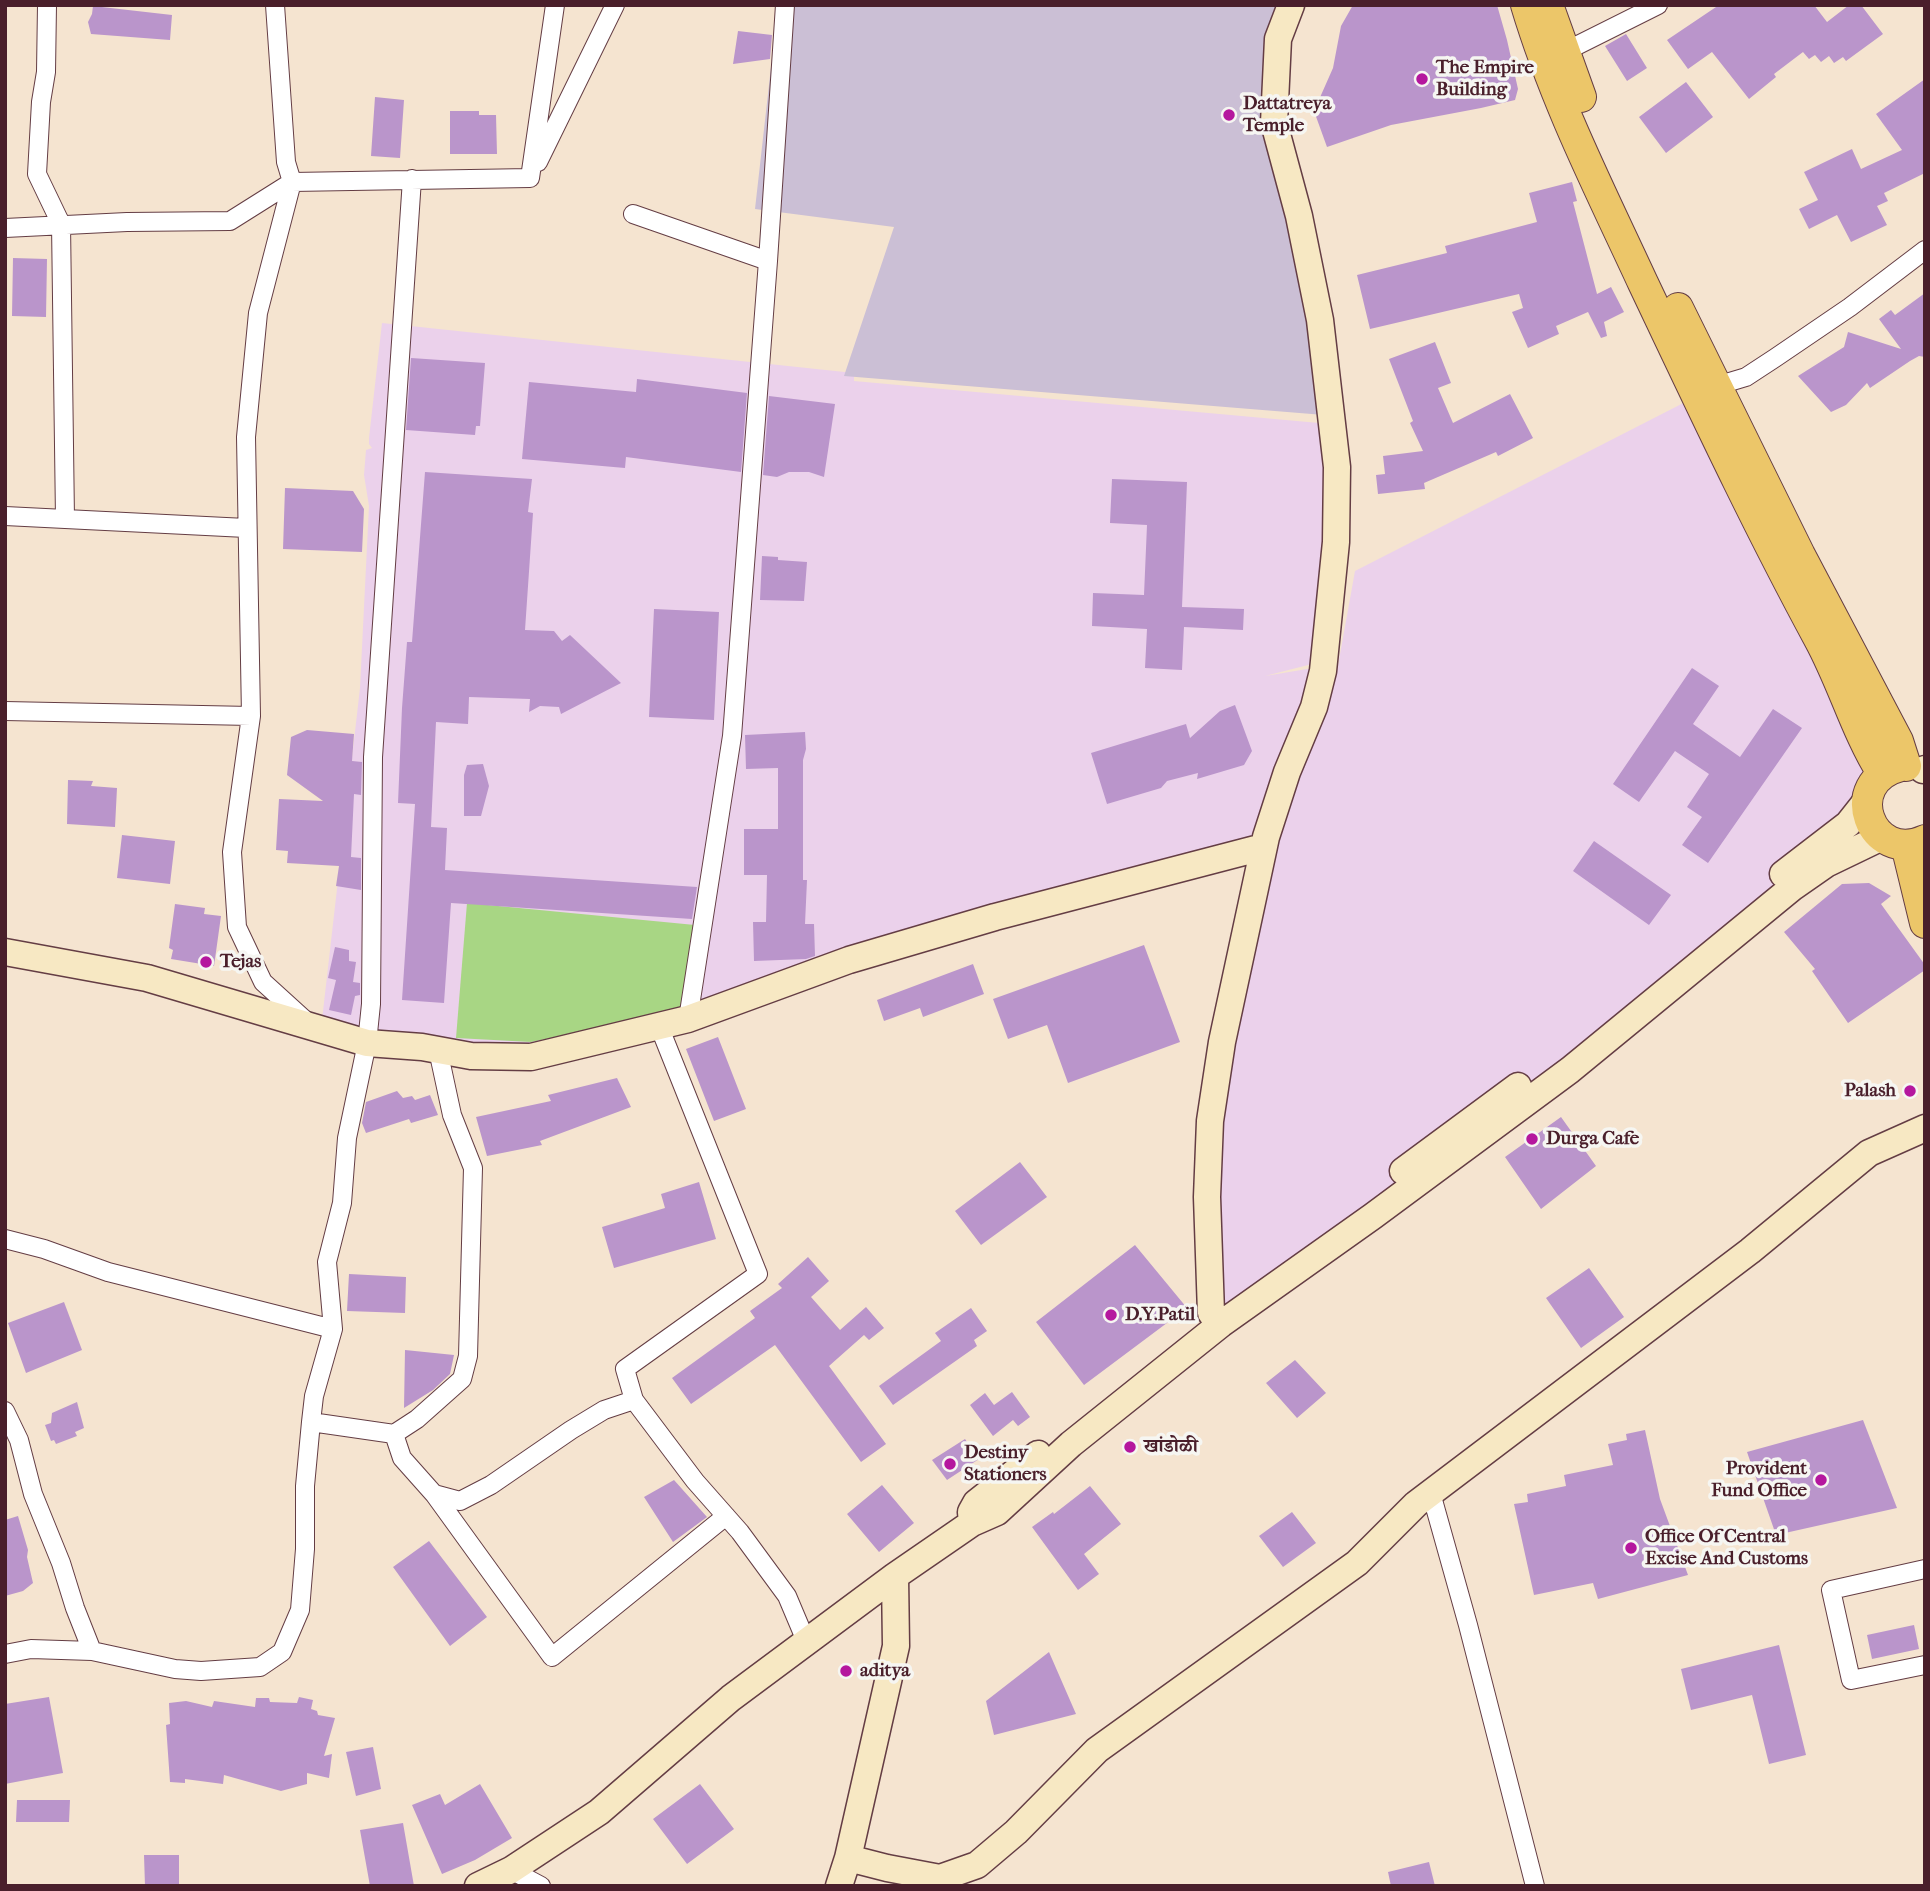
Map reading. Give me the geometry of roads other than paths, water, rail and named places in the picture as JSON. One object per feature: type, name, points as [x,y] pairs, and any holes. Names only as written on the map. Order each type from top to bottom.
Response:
[{"type":"main road","points":[[1526,5],[1538,43],[1581,149],[1775,558],[1827,653],[1912,770]]},
{"type":"main road","points":[[1548,5],[1587,115],[1716,386],[1912,770]]},
{"type":"main road","points":[[1912,770],[1871,786],[1867,814],[1872,827],[1904,840],[1925,923]]},
{"type":"street","points":[[47,5],[46,72],[41,102],[37,174],[61,224],[65,519]]},
{"type":"street","points":[[275,5],[286,162],[292,183],[258,313],[246,437],[251,716],[232,852],[237,927],[263,982],[309,1025]]},
{"type":"street","points":[[530,178],[555,5]]},
{"type":"street","points":[[530,178],[615,5]]},
{"type":"street","points":[[688,1019],[732,736],[785,5]]},
{"type":"street","points":[[1216,1319],[1207,1197],[1210,1121],[1223,1037],[1263,847],[1287,772],[1317,698],[1326,645],[1336,542],[1337,467],[1320,320],[1299,216],[1274,123],[1278,39],[1291,5]]},
{"type":"street","points":[[1564,52],[1658,5]]},
{"type":"street","points":[[5,228],[61,224],[230,221],[292,183],[530,178]]},
{"type":"street","points":[[5,1654],[30,1649],[92,1651],[175,1669],[201,1671],[260,1667],[282,1652],[300,1610],[305,1549],[305,1486],[314,1396],[333,1329],[327,1262],[342,1203],[347,1138],[367,1043],[371,1004],[373,757],[412,179]]},
{"type":"street","points":[[633,214],[768,261]]},
{"type":"street","points":[[1716,386],[1746,377],[1850,307],[1925,250]]},
{"type":"street","points":[[5,516],[246,528]]},
{"type":"street","points":[[5,711],[251,716]]},
{"type":"street","points":[[1216,1319],[1458,1130],[1563,1054],[1720,924],[1848,824],[1867,800]]},
{"type":"street","points":[[478,1886],[511,1870],[599,1812],[730,1698],[972,1522],[971,1512],[976,1503],[1090,1411],[1216,1319],[1373,1216],[1570,1070],[1793,887],[1826,864],[1904,840]]},
{"type":"street","points":[[5,952],[147,978],[367,1043],[471,1056],[531,1057],[688,1019],[868,954],[995,917],[1263,847]]},
{"type":"street","points":[[659,1026],[758,1274],[625,1369],[634,1400],[788,1596],[806,1642]]},
{"type":"street","points":[[311,1422],[394,1434],[418,1419],[462,1379],[468,1356],[473,1168],[452,1115],[438,1050]]},
{"type":"street","points":[[848,1858],[941,1882],[976,1865],[1016,1832],[1097,1750],[1357,1563],[1416,1504],[1751,1251],[1869,1153],[1925,1128]]},
{"type":"street","points":[[5,1239],[44,1249],[108,1272],[333,1329]]},
{"type":"street","points":[[434,1494],[460,1501],[491,1485],[604,1410],[634,1400]]},
{"type":"street","points":[[5,1411],[19,1440],[33,1494],[92,1651]]},
{"type":"street","points":[[394,1434],[402,1458],[434,1494],[552,1657],[726,1516]]},
{"type":"street","points":[[1430,1493],[1468,1625],[1535,1886]]},
{"type":"street","points":[[1925,1569],[1830,1590],[1851,1681],[1925,1665]]},
{"type":"street","points":[[839,1886],[848,1858],[897,1646],[895,1576]]},
{"type":"street","points":[[511,1870],[541,1886]]},
{"type":"place","name":"The Empire Building","points":[[1422,79]]},
{"type":"place","name":"Dattatreya Temple","points":[[1229,115]]},
{"type":"place","name":"Tejas","points":[[206,962]]},
{"type":"place","name":"Palash","points":[[1910,1091]]},
{"type":"place","name":"Durga Cafe","points":[[1532,1139]]},
{"type":"place","name":"D.Y.Patil","points":[[1111,1315]]},
{"type":"place","name":"खांडोळी","points":[[1130,1447]]},
{"type":"place","name":"Destiny Stationers","points":[[950,1464]]},
{"type":"place","name":"Provident Fund Office","points":[[1821,1480]]},
{"type":"place","name":"Office Of Central Excise And Customs","points":[[1631,1548]]},
{"type":"place","name":"aditya","points":[[846,1671]]}]
